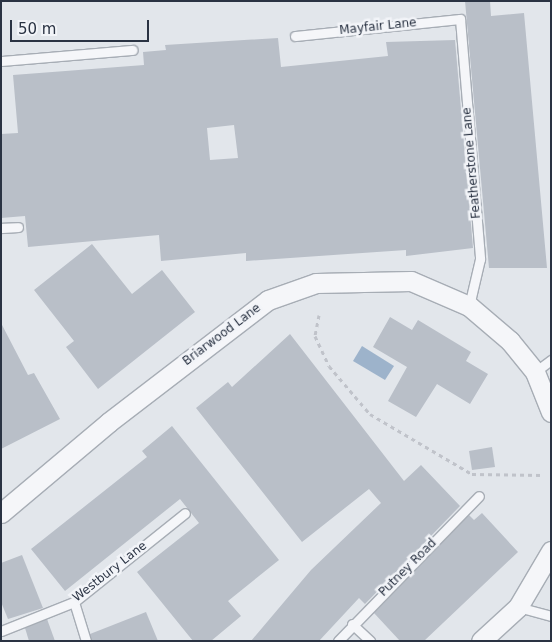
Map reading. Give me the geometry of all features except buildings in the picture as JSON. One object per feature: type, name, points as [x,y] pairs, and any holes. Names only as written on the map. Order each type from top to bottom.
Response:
[{"type":"street","name":"Briarwood Lane","points":[[1,513],[109,422],[268,300],[316,283],[361,279],[410,281],[468,306],[510,341],[536,372],[551,412]]},
{"type":"street","points":[[481,641],[518,607],[551,551]]},
{"type":"lane","name":"Mayfair Lane","points":[[295,36],[460,19]]},
{"type":"lane","name":"Featherstone Lane","points":[[460,19],[480,258],[468,306]]},
{"type":"lane","points":[[1,61],[133,50]]},
{"type":"lane","points":[[1,228],[18,227]]},
{"type":"lane","points":[[536,372],[551,360]]},
{"type":"lane","name":"Putney Road","points":[[338,641],[352,624],[479,496]]},
{"type":"lane","name":"Westbury Lane","points":[[1,631],[74,602],[185,513]]},
{"type":"lane","points":[[74,602],[86,641]]},
{"type":"lane","points":[[518,607],[551,616]]},
{"type":"lane","points":[[352,624],[370,641]]},
{"type":"path","points":[[319,314],[315,336],[329,366],[370,414],[472,474],[542,475]]},
{"type":"water","points":[[362,346],[394,366],[385,380],[353,361]]}]
